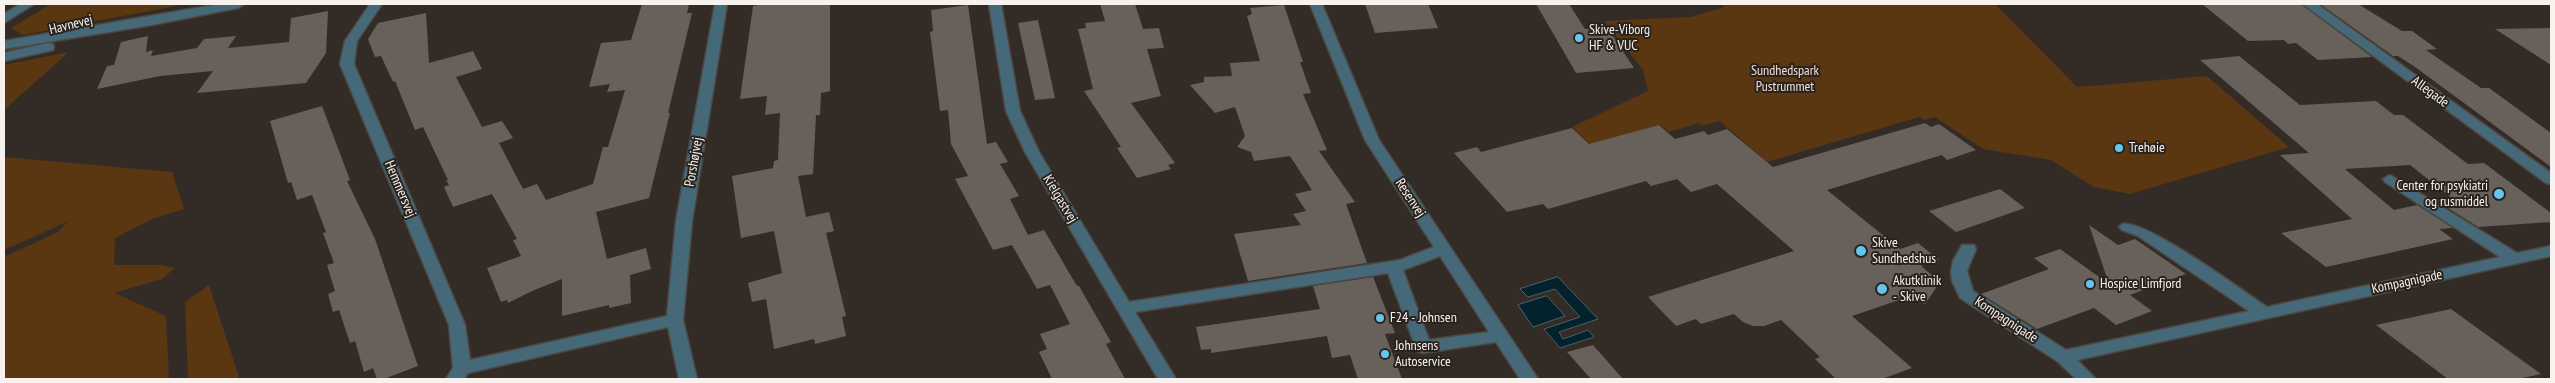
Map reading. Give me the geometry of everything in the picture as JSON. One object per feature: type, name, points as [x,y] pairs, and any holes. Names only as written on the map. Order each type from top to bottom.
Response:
[{"type":"street","points":[[4,19],[28,4]]},
{"type":"street","name":"Havnevej","points":[[4,46],[238,4]]},
{"type":"street","name":"Hemmersvej","points":[[376,4],[351,42],[347,64],[457,325],[458,373]]},
{"type":"street","name":"Porshøjvej","points":[[688,379],[675,320],[684,221],[721,4]]},
{"type":"street","name":"Kielgastvej","points":[[995,4],[1013,110],[1032,152],[1166,379]]},
{"type":"street","name":"Resenvej","points":[[1316,4],[1372,140],[1529,379]]},
{"type":"street","name":"Allegade","points":[[2309,4],[2551,180]]},
{"type":"street","name":"Havnevej","points":[[4,57],[146,22]]},
{"type":"street","points":[[2390,179],[2514,259]]},
{"type":"street","points":[[2127,227],[2144,233],[2263,312]]},
{"type":"street","points":[[1125,308],[1394,267],[1443,249]]},
{"type":"street","name":"Kompagnigade","points":[[1968,249],[1960,261],[1958,277],[1966,294],[2063,357],[2087,379]]},
{"type":"street","name":"Kompagnigade","points":[[2063,357],[2263,312],[2551,251]]},
{"type":"street","points":[[1394,267],[1423,347],[1501,336]]},
{"type":"street","points":[[458,373],[675,320]]},
{"type":"green space","points":[[51,4],[186,4],[23,35],[11,28]]},
{"type":"green space","name":"Sundhedspark Pustrummet","points":[[1722,4],[1995,4],[2077,87],[2207,76],[2289,147],[2130,194],[2094,187],[2051,160],[1983,149],[1935,117],[1924,120],[1919,117],[1767,162],[1720,121],[1702,126],[1699,123],[1669,132],[1660,125],[1591,145],[1572,127],[1648,91],[1643,70],[1604,21],[1691,17],[1724,7]]},
{"type":"green space","points":[[69,52],[4,110],[4,65]]},
{"type":"green space","points":[[4,157],[172,172],[184,209],[152,219],[115,238],[114,265],[162,265],[175,268],[162,279],[114,293],[166,316],[169,379],[4,379],[4,257],[58,232],[67,222],[4,250]]},
{"type":"green space","points":[[209,285],[239,379],[188,379],[185,302]]},
{"type":"water","points":[[1558,277],[1598,319],[1559,332],[1563,339],[1588,330],[1594,337],[1560,348],[1544,329],[1580,317],[1555,289],[1528,297],[1520,289]]},
{"type":"water","points":[[1547,296],[1565,316],[1533,327],[1518,305]]},
{"type":"building","points":[[642,4],[689,4],[687,13],[692,13],[668,113],[670,113],[649,198],[596,212],[607,259],[646,248],[651,269],[630,275],[631,303],[609,308],[609,305],[562,316],[562,279],[508,303],[507,300],[501,302],[487,268],[521,256],[513,240],[517,239],[492,194],[453,207],[444,187],[449,185],[446,180],[448,180],[423,127],[415,130],[395,81],[393,82],[381,56],[375,57],[368,39],[378,23],[426,13],[429,63],[473,51],[482,69],[456,77],[482,127],[502,121],[513,138],[499,143],[523,189],[537,184],[546,200],[593,184],[603,147],[608,147],[625,90],[607,92],[610,84],[589,87],[601,43],[631,40]]},
{"type":"building","points":[[764,4],[830,4],[830,91],[821,93],[820,115],[816,115],[813,174],[798,176],[806,217],[829,212],[834,231],[826,233],[846,316],[842,317],[846,336],[815,344],[814,339],[774,349],[766,299],[752,302],[748,283],[782,273],[774,231],[741,238],[732,176],[773,168],[774,161],[778,160],[780,113],[765,115],[767,96],[740,99],[753,6]]},
{"type":"building","points":[[1100,4],[1135,4],[1143,29],[1159,28],[1164,48],[1147,49],[1161,96],[1131,103],[1175,163],[1168,165],[1171,169],[1137,178],[1117,148],[1121,147],[1084,91],[1093,89],[1078,29],[1086,28],[1085,23],[1105,21]]},
{"type":"building","points":[[1365,4],[1428,4],[1438,28],[1375,33]]},
{"type":"building","name":"Skive-Viborg HF & VUC","points":[[1536,4],[1569,4],[1585,29],[1607,27],[1634,68],[1576,73]]},
{"type":"building","points":[[2202,4],[2301,4],[2372,57],[2318,60],[2296,43],[2288,44],[2284,40],[2248,41]]},
{"type":"building","points":[[2320,4],[2358,4],[2402,31],[2412,31],[2437,49],[2426,50],[2481,88],[2489,88],[2551,133],[2551,167],[2415,67],[2398,56],[2393,56]]},
{"type":"building","points":[[968,5],[987,144],[996,142],[1008,162],[1000,164],[1019,196],[1010,199],[1028,235],[1044,230],[1111,342],[1106,344],[1125,379],[1052,379],[1039,352],[1047,349],[1040,334],[1070,324],[1050,285],[1037,289],[1012,245],[993,250],[955,179],[968,176],[951,144],[948,110],[940,111],[930,32],[933,31],[931,10]]},
{"type":"building","points":[[1284,5],[1311,93],[1303,94],[1327,150],[1319,151],[1355,202],[1346,204],[1367,263],[1248,281],[1234,234],[1301,225],[1293,214],[1306,211],[1295,194],[1312,190],[1290,156],[1254,161],[1251,152],[1237,147],[1245,136],[1235,107],[1215,113],[1190,85],[1204,82],[1204,77],[1232,76],[1230,63],[1260,61],[1247,16],[1252,14],[1250,8]]},
{"type":"building","points":[[328,11],[326,53],[306,83],[197,93],[213,71],[160,76],[97,89],[107,66],[114,65],[121,42],[148,36],[146,52],[153,50],[151,56],[197,48],[204,39],[236,36],[228,48],[289,42],[291,18]]},
{"type":"building","points":[[1038,20],[1055,98],[1035,100],[1018,23]]},
{"type":"building","points":[[2551,28],[2551,65],[2495,29]]},
{"type":"building","points":[[2239,56],[2300,105],[2376,101],[2394,115],[2403,115],[2468,164],[2484,163],[2551,213],[2551,222],[2478,227],[2437,201],[2452,198],[2410,165],[2345,169],[2394,210],[2417,205],[2453,228],[2439,229],[2453,239],[2326,267],[2281,233],[2352,219],[2280,155],[2309,153],[2200,60]]},
{"type":"building","points":[[322,106],[350,180],[347,181],[375,239],[418,366],[384,379],[377,379],[373,368],[364,372],[355,341],[350,343],[339,310],[333,312],[328,294],[335,291],[327,265],[334,263],[323,233],[326,232],[312,195],[297,200],[291,182],[288,183],[270,121]]},
{"type":"building","name":"Skive Sundhedshus","points":[[1925,123],[1931,127],[1939,124],[1976,150],[1947,160],[1942,155],[1827,190],[1900,249],[1918,243],[1939,260],[1921,266],[1940,282],[1925,304],[1908,297],[1852,316],[1912,368],[1882,379],[1836,379],[1815,359],[1820,357],[1781,320],[1764,326],[1753,326],[1743,322],[1734,314],[1701,324],[1696,319],[1676,326],[1648,297],[1794,251],[1717,184],[1691,192],[1677,179],[1651,186],[1646,181],[1548,209],[1543,204],[1507,212],[1454,153],[1477,147],[1481,152],[1572,128],[1589,144],[1659,125],[1675,139],[1704,131],[1708,135],[1727,129],[1773,167]]},
{"type":"building","points":[[2000,189],[2025,208],[1956,232],[1929,211]]},
{"type":"building","name":"Hospice Limfjord","points":[[2089,225],[2118,245],[2135,239],[2186,274],[2130,295],[2152,311],[2116,325],[2094,308],[2037,329],[1981,294],[2049,269],[2034,258],[2060,249],[2109,284]]},
{"type":"building","points":[[1373,277],[1395,333],[1385,334],[1402,379],[1358,379],[1350,355],[1332,358],[1327,336],[1211,353],[1211,349],[1201,350],[1196,327],[1320,309],[1313,286]]},
{"type":"building","points":[[2451,309],[2541,374],[2518,379],[2448,379],[2376,325]]},
{"type":"building","points":[[1593,345],[1623,379],[1591,379],[1567,352]]},
{"type":"place","name":"Skive-Viborg HF & VUC","points":[[1579,38]]},
{"type":"place","name":"Trehøie","points":[[2119,148]]},
{"type":"place","name":"Center for psykiatri og rusmiddel","points":[[2499,194]]},
{"type":"place","name":"Skive Sundhedshus","points":[[1861,251]]},
{"type":"place","name":"Hospice Limfjord","points":[[2090,284]]},
{"type":"place","name":"Akutklinik - Skive","points":[[1882,289]]},
{"type":"place","name":"F24 - Johnsen","points":[[1380,318]]},
{"type":"place","name":"Johnsens Autoservice","points":[[1385,354]]}]
